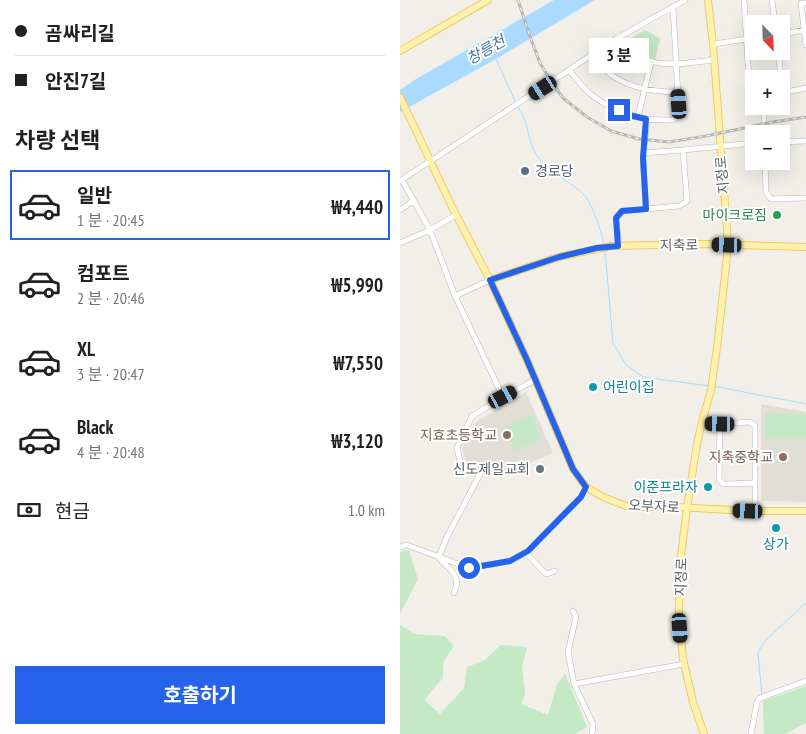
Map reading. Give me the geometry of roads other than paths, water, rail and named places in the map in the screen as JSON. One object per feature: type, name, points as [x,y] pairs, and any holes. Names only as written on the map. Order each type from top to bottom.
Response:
[{"type":"main road","points":[[400,51],[488,0]]},
{"type":"main road","name":"지정로","points":[[704,734],[693,702],[684,664],[680,603],[680,563],[687,508],[702,422],[711,390],[719,340],[727,256],[727,231],[708,0]]},
{"type":"main road","name":"오부자로","points":[[400,97],[456,215],[490,280],[573,469],[586,487],[603,497],[626,506],[806,511]]},
{"type":"main road","name":"지축로","points":[[490,280],[559,257],[597,248],[615,246],[727,245],[806,247]]},
{"type":"street","points":[[503,397],[455,296],[430,230],[401,180],[616,39],[684,0]]},
{"type":"street","points":[[744,0],[745,20]]},
{"type":"street","points":[[772,0],[774,15]]},
{"type":"street","points":[[802,2],[806,46]]},
{"type":"street","points":[[569,70],[592,96],[629,115],[646,119],[673,120],[680,116],[673,7]]},
{"type":"street","points":[[790,32],[805,30]]},
{"type":"street","points":[[616,39],[630,51],[650,62],[676,63],[714,60]]},
{"type":"street","points":[[713,44],[745,39]]},
{"type":"street","points":[[591,56],[605,70],[626,83],[660,92],[678,92]]},
{"type":"street","points":[[638,117],[650,62]]},
{"type":"street","points":[[790,91],[806,88]]},
{"type":"street","points":[[646,119],[643,153],[646,209]]},
{"type":"street","points":[[790,142],[806,141]]},
{"type":"street","points":[[643,153],[745,144]]},
{"type":"street","points":[[615,246],[616,218],[622,211],[679,206],[686,202],[683,150]]},
{"type":"street","points":[[765,170],[766,192],[772,198],[806,198]]},
{"type":"street","points":[[400,210],[414,200]]},
{"type":"street","points":[[400,242],[430,230],[456,215]]},
{"type":"street","points":[[455,296],[490,280]]},
{"type":"street","points":[[439,556],[480,474],[462,469],[457,448],[472,416],[535,380]]},
{"type":"street","points":[[702,422],[720,424],[750,422],[755,426],[755,511]]},
{"type":"street","points":[[720,424],[719,479],[723,484],[754,483]]},
{"type":"street","points":[[400,547],[408,545],[469,568],[510,561],[528,551],[581,497],[586,487]]},
{"type":"street","points":[[528,551],[528,556],[545,573],[555,571]]},
{"type":"street","points":[[439,556],[457,577],[454,593]]},
{"type":"street","points":[[573,611],[576,617],[568,652],[574,684],[593,724],[592,734]]},
{"type":"street","points":[[574,684],[684,664]]},
{"type":"street","points":[[751,734],[757,702],[762,697],[806,681]]},
{"type":"water","name":"창릉천","points":[[554,0],[595,0],[496,59],[400,112],[400,90]]},
{"type":"waterway","name":"창릉천","points":[[496,59],[516,103]]},
{"type":"waterway","points":[[518,107],[538,157],[549,169],[586,197],[597,220],[604,245]]},
{"type":"waterway","points":[[605,251],[613,343],[626,365],[643,377],[710,386]]},
{"type":"waterway","points":[[713,386],[806,404]]},
{"type":"waterway","points":[[762,696],[758,652],[766,640],[806,603]]},
{"type":"railway","points":[[518,0],[540,63],[552,83],[563,98],[587,117],[611,131],[639,139],[669,142],[806,117]]},
{"type":"place","name":"경로당","points":[[525,171]]},
{"type":"place","name":"마이크로짐","points":[[777,215]]},
{"type":"place","name":"어린이집","points":[[593,387]]},
{"type":"place","name":"지효초등학교","points":[[507,435]]},
{"type":"place","name":"지축중학교","points":[[783,457]]},
{"type":"place","name":"신도제일교회","points":[[540,469]]},
{"type":"place","name":"이준프라자","points":[[708,487]]},
{"type":"place","name":"상가","points":[[776,528]]}]
